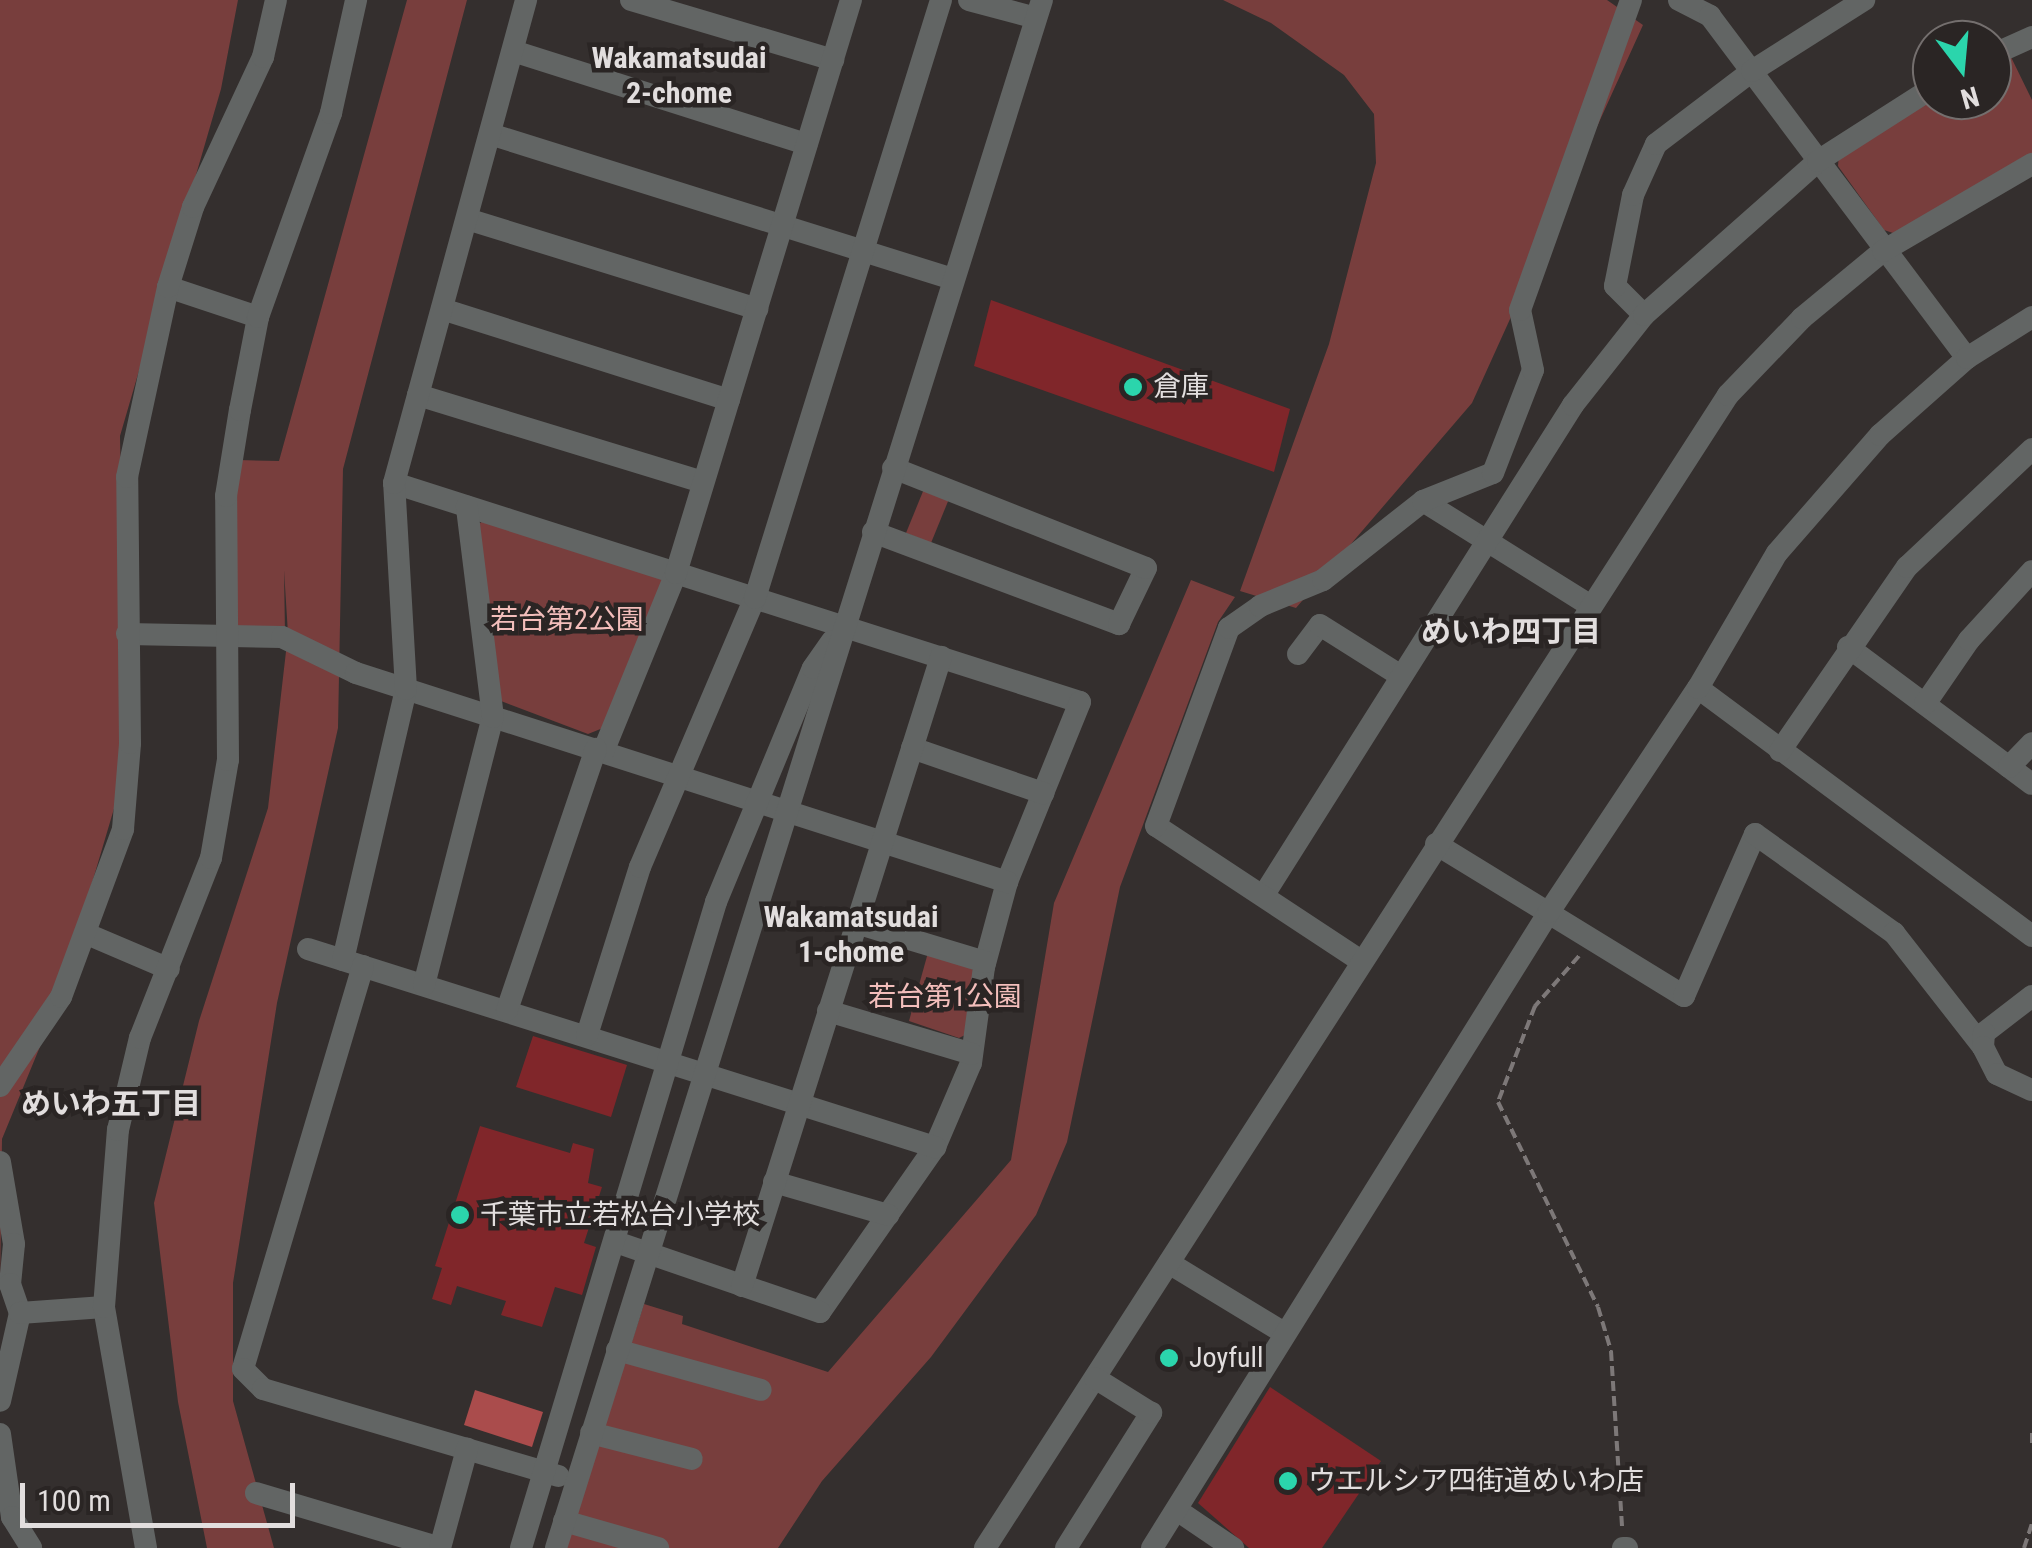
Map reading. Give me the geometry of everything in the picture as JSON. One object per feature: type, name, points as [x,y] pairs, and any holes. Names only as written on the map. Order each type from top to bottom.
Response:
[{"type":"street","points":[[0,1086],[61,996],[88,934],[123,829],[130,743],[127,477],[168,287],[193,208],[263,57],[276,0]]},
{"type":"street","points":[[146,1548],[104,1307],[118,1130],[140,1038],[169,970],[215,838],[228,760],[224,633],[226,496],[258,317],[331,113],[356,0]]},
{"type":"street","points":[[526,0],[394,483],[406,689],[353,963],[243,1369],[262,1389],[575,1482]]},
{"type":"street","points":[[631,0],[833,60]]},
{"type":"street","points":[[507,1010],[599,750],[676,573],[851,0]]},
{"type":"street","points":[[588,1035],[640,867],[756,598],[942,0]]},
{"type":"street","points":[[556,1548],[1039,9],[969,0]]},
{"type":"street","points":[[1361,961],[1265,894],[1156,826],[1229,628],[1260,606],[1322,580],[1422,501],[1492,472],[1518,418],[1532,370],[1520,310],[1631,0]]},
{"type":"street","points":[[1679,0],[1717,8],[1752,71],[1883,251],[1967,358]]},
{"type":"street","points":[[1644,315],[1616,286],[1634,195],[1656,144],[1752,71],[1864,0]]},
{"type":"street","points":[[512,51],[807,144]]},
{"type":"street","points":[[1265,894],[1572,405],[1644,315],[1818,161],[1912,101]]},
{"type":"street","points":[[490,134],[953,278]]},
{"type":"street","points":[[985,1548],[1588,604],[1728,395],[1802,318],[1883,251],[2032,164]]},
{"type":"street","points":[[466,218],[756,309]]},
{"type":"street","points":[[168,287],[258,317]]},
{"type":"street","points":[[442,310],[729,400]]},
{"type":"street","points":[[1152,1548],[1549,912],[1698,688],[1777,553],[1880,435],[1967,358],[2032,317]]},
{"type":"street","points":[[418,394],[704,482]]},
{"type":"street","points":[[1780,751],[1848,647],[1940,530],[2032,449]]},
{"type":"street","points":[[873,532],[1119,624],[1146,568],[893,468]]},
{"type":"street","points":[[394,483],[1080,702],[1007,882],[985,962],[972,1054],[935,1147],[820,1312],[615,1242]]},
{"type":"street","points":[[1422,501],[1484,544],[1588,604]]},
{"type":"street","points":[[424,985],[493,717],[468,507]]},
{"type":"street","points":[[1926,704],[1969,640],[2032,571]]},
{"type":"street","points":[[1298,654],[1320,625],[1401,676]]},
{"type":"street","points":[[522,1548],[716,902],[814,668],[843,626]]},
{"type":"street","points":[[127,634],[282,637],[356,674],[1007,882]]},
{"type":"street","points":[[1848,647],[2032,784]]},
{"type":"street","points":[[742,1286],[941,658]]},
{"type":"street","points":[[1698,688],[2032,936]]},
{"type":"street","points":[[2009,767],[2032,743]]},
{"type":"street","points":[[912,748],[1043,793]]},
{"type":"street","points":[[1436,844],[1684,996],[1755,834],[1894,933],[1982,1047],[1997,1074],[2032,1090]]},
{"type":"street","points":[[856,922],[985,962]]},
{"type":"street","points":[[88,934],[169,970]]},
{"type":"street","points":[[308,949],[935,1147]]},
{"type":"street","points":[[1982,1047],[1984,1033],[2032,996]]},
{"type":"street","points":[[828,1011],[972,1054]]},
{"type":"street","points":[[0,1162],[14,1244],[10,1284],[20,1313],[0,1402]]},
{"type":"street","points":[[774,1182],[888,1215]]},
{"type":"street","points":[[1170,1262],[1284,1333]]},
{"type":"street","points":[[20,1313],[104,1307]]},
{"type":"street","points":[[617,1350],[761,1390]]},
{"type":"street","points":[[1066,1548],[1151,1413],[1094,1378]]},
{"type":"street","points":[[590,1433],[692,1459]]},
{"type":"street","points":[[0,1434],[12,1517],[31,1548]]},
{"type":"street","points":[[256,1493],[440,1548],[467,1449]]},
{"type":"street","points":[[1177,1510],[1233,1548]]},
{"type":"street","points":[[564,1521],[658,1548]]},
{"type":"path","points":[[1592,942],[1535,1006],[1498,1102],[1602,1322],[1611,1351],[1625,1548]]},
{"type":"path","points":[[2032,1433],[2032,1447]]},
{"type":"path","points":[[2024,1548],[2032,1524]]},
{"type":"green space","points":[[0,0],[238,0],[221,89],[120,436],[126,768],[53,1015],[2,1139],[0,1289]]},
{"type":"green space","points":[[407,0],[467,0],[343,469],[338,728],[277,1003],[233,1283],[233,1401],[274,1548],[207,1548],[178,1402],[154,1203],[199,1021],[268,808],[288,634],[284,570],[285,633],[238,630],[230,623],[238,460],[279,461]]},
{"type":"green space","points":[[1223,0],[1607,0],[1643,25],[1472,403],[1296,608],[1240,591],[1329,344],[1376,163],[1374,114],[1344,75],[1271,23]]},
{"type":"green space","points":[[2012,59],[2032,100],[2032,153],[1896,234],[1884,230],[1838,166],[1839,152],[1912,111],[1912,120],[2012,120]]},
{"type":"green space","points":[[926,484],[951,494],[931,543],[906,533]]},
{"type":"green space","name":"若台第2公園","points":[[489,516],[661,570],[665,582],[603,728],[588,734],[501,701],[479,524]]},
{"type":"green space","points":[[1191,580],[1235,597],[1218,622],[1120,887],[1067,1142],[1036,1215],[931,1357],[822,1481],[778,1548],[565,1548],[644,1304],[683,1316],[682,1324],[828,1372],[1011,1160],[1054,903]]},
{"type":"green space","name":"若台第1公園","points":[[929,949],[978,972],[967,1034],[959,1038],[909,1021]]},
{"type":"shaded area","points":[[475,1390],[543,1412],[532,1447],[464,1425]]},
{"type":"building","name":"倉庫","points":[[991,300],[1290,409],[1274,472],[974,366]]},
{"type":"building","points":[[533,1036],[627,1065],[611,1117],[516,1087]]},
{"type":"building","points":[[480,1126],[570,1153],[573,1143],[594,1149],[588,1183],[602,1187],[584,1243],[596,1247],[582,1295],[555,1287],[542,1327],[501,1315],[506,1301],[457,1286],[451,1305],[432,1299],[442,1268],[435,1266]]},
{"type":"building","name":"ウエルシア四街道めいわ店","points":[[1270,1387],[1381,1461],[1322,1548],[1249,1548],[1198,1503]]},
{"type":"place","name":"倉庫","points":[[1133,387]]},
{"type":"place","name":"千葉市立若松台小学校","points":[[460,1215]]},
{"type":"place","name":"Joyfull","points":[[1169,1358]]},
{"type":"place","name":"ウエルシア四街道めいわ店","points":[[1288,1481]]},
{"type":"district","name":"Wakamatsudai 2-chome","points":[[679,75]]},
{"type":"district","name":"めいわ四丁目","points":[[1511,632]]},
{"type":"district","name":"Wakamatsudai 1-chome","points":[[851,934]]},
{"type":"district","name":"めいわ五丁目","points":[[111,1104]]}]
